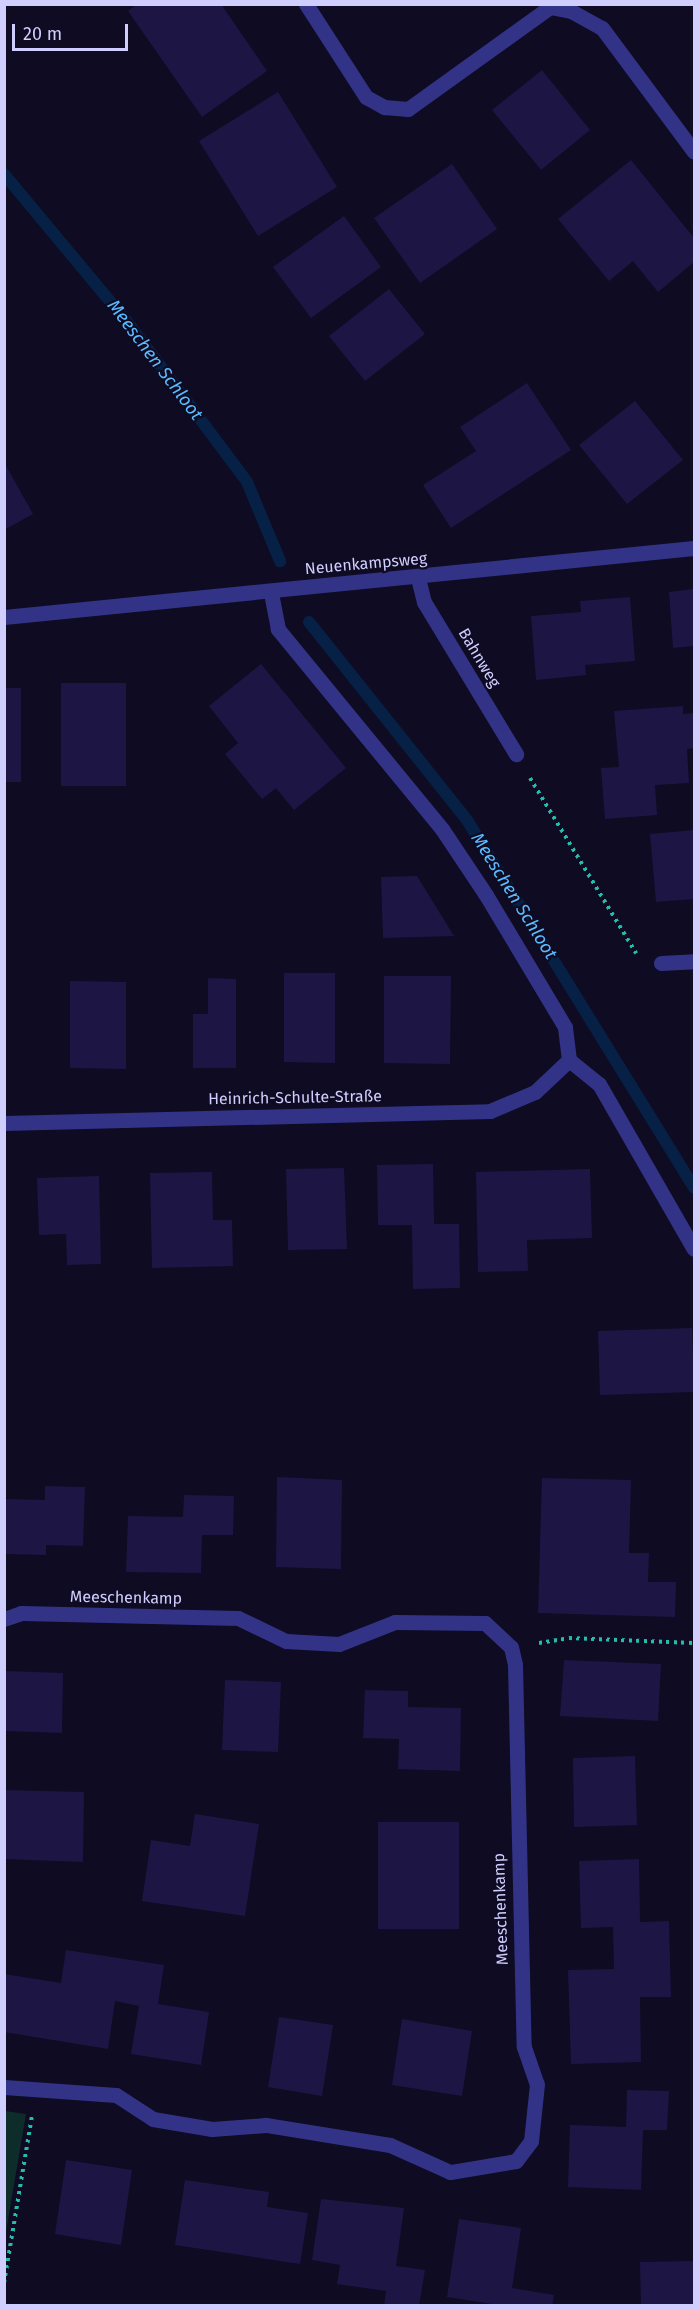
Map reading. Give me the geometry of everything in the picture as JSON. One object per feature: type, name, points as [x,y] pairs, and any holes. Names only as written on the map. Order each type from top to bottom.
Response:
[{"type":"street","points":[[306,4],[366,97],[384,107],[408,109],[550,7],[571,11],[602,28],[694,152]]},
{"type":"street","name":"Neuenkampsweg","points":[[4,617],[271,592],[359,580],[418,578],[694,548]]},
{"type":"street","name":"Bahnweg","points":[[418,578],[424,602],[516,754]]},
{"type":"street","points":[[271,592],[278,629],[442,829],[486,895],[565,1027],[569,1060],[599,1084],[694,1249]]},
{"type":"street","points":[[661,963],[694,961]]},
{"type":"street","name":"Heinrich-Schulte-Straße","points":[[4,1123],[490,1111],[535,1092],[569,1060]]},
{"type":"street","name":"Meeschenkamp","points":[[4,1619],[21,1613],[238,1618],[286,1641],[339,1644],[395,1623],[485,1623],[512,1647],[515,1665],[524,2047],[537,2084],[531,2141],[516,2161],[450,2172],[390,2145],[266,2125],[212,2129],[153,2120],[116,2096],[36,2091],[4,2086]]},
{"type":"path","points":[[516,754],[631,949],[649,964],[661,963]]},
{"type":"path","points":[[512,1647],[569,1638],[694,1643]]},
{"type":"path","points":[[4,2283],[36,2091]]},
{"type":"green space","points":[[4,2111],[26,2114],[5,2238]]},
{"type":"building","points":[[137,4],[221,4],[267,71],[202,117],[128,11]]},
{"type":"building","points":[[542,70],[590,130],[541,170],[492,110]]},
{"type":"building","points":[[278,92],[337,187],[258,236],[199,141]]},
{"type":"building","points":[[631,160],[694,238],[694,262],[658,292],[633,261],[609,281],[558,219]]},
{"type":"building","points":[[452,164],[497,229],[420,283],[374,218]]},
{"type":"building","points":[[344,216],[381,267],[311,318],[273,267]]},
{"type":"building","points":[[389,289],[425,334],[365,381],[329,336]]},
{"type":"building","points":[[527,383],[571,450],[451,528],[423,485],[476,451],[460,427]]},
{"type":"building","points":[[635,401],[683,460],[627,504],[579,445]]},
{"type":"building","points":[[4,462],[33,514],[4,530]]},
{"type":"building","points":[[694,589],[694,646],[673,648],[669,592]]},
{"type":"building","points":[[630,597],[635,661],[585,665],[586,675],[536,680],[531,616],[581,612],[580,601]]},
{"type":"building","points":[[261,664],[346,768],[294,810],[276,788],[262,799],[225,754],[238,743],[209,706]]},
{"type":"building","points":[[61,683],[126,683],[126,786],[61,786]]},
{"type":"building","points":[[4,688],[21,688],[21,782],[4,782]]},
{"type":"building","points":[[683,706],[683,714],[694,713],[694,748],[687,749],[689,783],[655,785],[657,815],[605,819],[601,768],[619,767],[614,711]]},
{"type":"building","points":[[694,830],[694,899],[656,902],[650,834]]},
{"type":"building","points":[[417,876],[454,936],[383,938],[381,877]]},
{"type":"building","points":[[284,973],[335,973],[335,1063],[284,1062]]},
{"type":"building","points":[[384,976],[451,976],[450,1064],[384,1063]]},
{"type":"building","points":[[208,978],[236,979],[236,1068],[193,1068],[193,1014],[208,1014]]},
{"type":"building","points":[[70,981],[126,982],[126,1069],[70,1068]]},
{"type":"building","points":[[433,1164],[434,1224],[459,1224],[460,1288],[413,1289],[412,1225],[378,1225],[377,1165]]},
{"type":"building","points":[[344,1168],[347,1249],[288,1250],[286,1169]]},
{"type":"building","points":[[590,1169],[592,1238],[527,1240],[528,1271],[478,1272],[476,1172]]},
{"type":"building","points":[[212,1172],[213,1220],[232,1220],[233,1266],[152,1268],[150,1173]]},
{"type":"building","points":[[99,1176],[101,1264],[67,1265],[66,1234],[39,1235],[37,1178]]},
{"type":"building","points":[[692,1328],[694,1392],[600,1395],[598,1331]]},
{"type":"building","points":[[277,1477],[342,1480],[341,1569],[276,1567]]},
{"type":"building","points":[[542,1478],[631,1480],[629,1553],[649,1553],[648,1582],[676,1582],[675,1617],[538,1613]]},
{"type":"building","points":[[45,1486],[85,1487],[83,1546],[46,1545],[46,1555],[4,1554],[4,1499],[45,1500]]},
{"type":"building","points":[[184,1495],[234,1496],[233,1535],[202,1535],[201,1573],[126,1572],[128,1516],[183,1517]]},
{"type":"building","points":[[564,1660],[661,1664],[658,1721],[560,1716]]},
{"type":"building","points":[[4,1671],[63,1673],[62,1733],[4,1731]]},
{"type":"building","points":[[225,1680],[281,1682],[278,1752],[222,1750]]},
{"type":"building","points":[[365,1690],[408,1691],[408,1707],[461,1708],[460,1771],[398,1769],[399,1739],[363,1738]]},
{"type":"building","points":[[635,1756],[637,1825],[574,1827],[573,1758]]},
{"type":"building","points":[[4,1790],[84,1792],[83,1862],[4,1859]]},
{"type":"building","points":[[195,1814],[259,1824],[245,1916],[142,1901],[151,1840],[190,1846]]},
{"type":"building","points":[[378,1822],[459,1822],[459,1929],[378,1929]]},
{"type":"building","points":[[639,1859],[640,1922],[669,1921],[671,1997],[640,1997],[641,2062],[571,2064],[568,1970],[614,1969],[613,1927],[581,1928],[579,1861]]},
{"type":"building","points":[[66,1950],[164,1965],[158,2004],[209,2012],[201,2065],[131,2054],[139,2006],[115,2001],[108,2049],[4,2032],[4,1974],[61,1983]]},
{"type":"building","points":[[279,2017],[333,2025],[322,2096],[268,2087]]},
{"type":"building","points":[[402,2019],[472,2031],[462,2096],[392,2085]]},
{"type":"building","points":[[627,2090],[669,2091],[667,2130],[643,2130],[641,2190],[568,2187],[570,2125],[626,2127]]},
{"type":"building","points":[[66,2160],[132,2170],[121,2245],[55,2234]]},
{"type":"building","points":[[185,2180],[269,2192],[267,2207],[308,2213],[300,2264],[175,2245]]},
{"type":"building","points":[[321,2199],[404,2208],[396,2266],[425,2270],[419,2306],[384,2306],[386,2291],[337,2284],[340,2265],[312,2260]]},
{"type":"building","points":[[459,2219],[521,2228],[512,2288],[554,2295],[552,2306],[505,2306],[447,2297]]},
{"type":"building","points":[[694,2261],[694,2306],[641,2306],[640,2262]]},
{"type":"waterway","name":"Meeschen Schloot","points":[[4,174],[129,324],[247,482],[280,561]]},
{"type":"waterway","name":"Meeschen Schloot","points":[[309,622],[467,820],[694,1188]]}]
